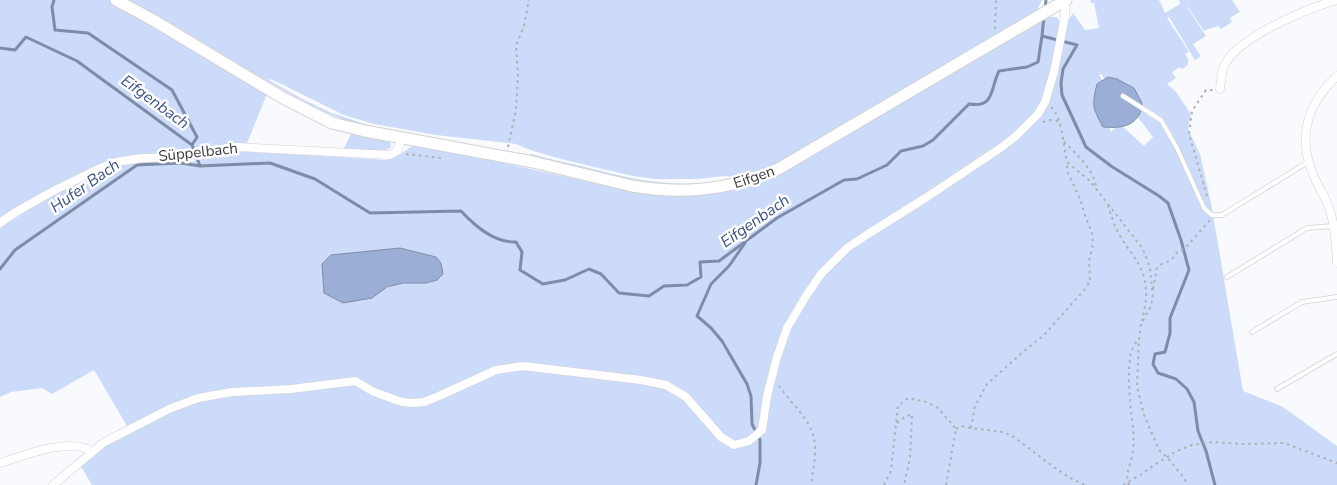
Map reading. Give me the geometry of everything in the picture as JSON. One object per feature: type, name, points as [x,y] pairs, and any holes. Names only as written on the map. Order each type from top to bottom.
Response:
[{"type":"main road","name":"Eifgen","points":[[116,0],[283,98],[317,116],[347,127],[533,162],[647,189],[691,190],[728,186],[757,178],[791,163],[1063,2]]},
{"type":"street","points":[[1220,90],[1224,65],[1248,42],[1264,31],[1300,13],[1336,0]]},
{"type":"street","points":[[53,485],[103,443],[183,403],[214,394],[291,389],[355,381],[374,392],[402,402],[424,402],[496,370],[523,366],[641,380],[666,385],[686,398],[721,437],[734,445],[749,441],[762,430],[772,376],[788,328],[821,274],[847,248],[1002,147],[1032,121],[1045,102],[1054,72],[1065,16],[1063,2]]},
{"type":"street","points":[[1337,76],[1326,87],[1312,109],[1306,135],[1308,162],[1320,190],[1334,213],[1337,262]]},
{"type":"street","points":[[394,153],[402,138]]},
{"type":"street","name":"Süppelbach","points":[[0,223],[55,190],[116,162],[142,158],[186,157],[237,147],[384,155],[394,153]]},
{"type":"street","points":[[0,463],[45,449],[58,447],[78,446],[92,452]]},
{"type":"lane","points":[[1123,96],[1161,120],[1177,148],[1204,208],[1212,215],[1222,215],[1308,162]]},
{"type":"lane","points":[[1227,277],[1307,228],[1334,226]]},
{"type":"lane","points":[[1252,332],[1302,302],[1337,297]]},
{"type":"lane","points":[[1277,390],[1337,354]]},
{"type":"path","points":[[506,157],[516,110],[518,76],[516,46],[524,26],[529,0]]},
{"type":"path","points":[[996,0],[995,32],[999,40]]},
{"type":"path","points":[[1208,198],[1189,134],[1192,112],[1206,90],[1220,90]]},
{"type":"path","points":[[971,428],[975,406],[988,384],[1044,335],[1090,281],[1089,261],[1093,244],[1092,233],[1081,201],[1067,171],[1064,142],[1057,115],[1045,102]]},
{"type":"path","points":[[1032,121],[1038,123],[1050,120],[1058,121]]},
{"type":"path","points":[[1064,142],[1091,173],[1096,183],[1096,188]]},
{"type":"path","points":[[394,153],[441,158]]},
{"type":"path","points":[[1067,162],[1090,181],[1143,249],[1150,268],[1153,298],[1141,324]]},
{"type":"path","points":[[1107,203],[1118,233],[1139,264],[1144,278],[1146,303],[1139,339],[1137,386],[1139,399],[1159,450],[1167,457],[1188,485]]},
{"type":"path","points":[[1152,289],[1157,268],[1164,262],[1173,259],[1178,251],[1186,247],[1209,222],[1212,215]]},
{"type":"path","points":[[1129,484],[1128,469],[1133,453],[1134,430],[1129,398],[1130,360],[1133,346],[1139,339]]},
{"type":"path","points":[[772,376],[807,423],[814,438],[811,485]]},
{"type":"path","points":[[884,485],[891,471],[898,406],[908,398],[926,402],[938,408],[956,429]]},
{"type":"path","points":[[897,423],[905,416],[912,414],[910,458],[904,485]]},
{"type":"path","points":[[956,429],[961,426],[1003,432],[1014,437],[1072,479],[1085,485]]},
{"type":"path","points":[[946,485],[956,429]]},
{"type":"path","points":[[1123,485],[1129,484],[1167,457],[1192,445],[1212,442],[1242,444],[1284,443],[1337,464]]},
{"type":"shaded area","points":[[0,0],[1042,0],[1037,10],[773,166],[720,182],[693,185],[649,184],[601,174],[530,155],[657,182],[676,184],[696,183],[734,177],[655,179],[633,176],[573,162],[533,151],[516,144],[436,135],[374,124],[344,115],[273,80],[267,79],[332,113],[371,126],[360,124],[326,113],[268,81],[257,77],[267,94],[247,143],[209,147],[182,154],[140,154],[115,158],[12,210],[0,218]]},
{"type":"shaded area","points":[[1090,0],[1159,0],[1165,13],[1180,4],[1179,0],[1232,0],[1240,12],[1230,18],[1232,22],[1221,29],[1219,26],[1204,31],[1187,7],[1206,36],[1193,44],[1201,56],[1195,60],[1169,17],[1167,18],[1189,52],[1185,54],[1188,59],[1188,65],[1172,72],[1176,78],[1167,84],[1176,92],[1191,114],[1188,129],[1200,154],[1211,203],[1243,391],[1283,407],[1337,446],[1337,485],[92,485],[80,465],[98,450],[116,439],[171,412],[199,401],[293,386],[232,389],[197,395],[127,426],[94,370],[52,394],[42,388],[11,392],[0,397],[0,228],[57,193],[117,166],[152,161],[174,160],[191,162],[243,151],[387,160],[413,146],[467,155],[639,193],[701,195],[728,191],[755,184],[782,172],[1050,17],[1057,17],[1060,22],[1067,22],[1073,13],[1085,30],[1099,28],[1094,3],[1091,3]],"holes":[[[1101,74],[1116,89],[1155,113],[1160,123],[1125,100],[1153,137],[1144,146],[1120,124],[1111,132],[1104,113],[1103,81],[1099,75]],[[322,264],[443,274],[434,281],[391,286],[372,298]]]},
{"type":"shaded area","points":[[1108,77],[1117,79],[1134,88],[1142,103],[1139,115],[1128,125],[1103,127],[1097,115],[1094,97],[1097,84]]},
{"type":"shaded area","points":[[351,134],[390,141],[391,147],[387,150],[343,150]]},
{"type":"shaded area","points":[[400,248],[436,257],[441,263],[443,274],[437,280],[426,283],[403,283],[387,287],[372,298],[343,303],[324,293],[322,264],[331,255]]},
{"type":"waterway","points":[[54,0],[52,7],[55,30],[88,33],[172,90],[197,137],[192,145]]},
{"type":"waterway","name":"Eifgenbach","points":[[1045,9],[1046,0]]},
{"type":"waterway","name":"Eifgenbach","points":[[0,269],[15,250],[137,165],[181,163],[200,166],[270,163],[315,179],[370,213],[461,211],[479,228],[493,237],[508,242],[516,242],[522,252],[520,270],[543,284],[565,280],[589,269],[601,274],[619,293],[649,296],[664,286],[687,285],[701,277],[700,262],[719,261],[777,218],[844,180],[857,179],[887,165],[901,151],[923,146],[933,140],[969,104],[983,103],[988,100],[999,71],[1027,67],[1038,62],[1044,16]]},
{"type":"waterway","points":[[1042,36],[1077,45],[1063,69],[1062,95],[1086,147],[1111,166],[1168,203],[1189,270],[1170,318],[1170,333],[1165,352],[1155,354],[1153,364],[1158,373],[1176,379],[1187,389],[1194,402],[1198,431],[1206,451],[1215,485]]},
{"type":"waterway","name":"Eifgenbach","points":[[0,48],[15,50],[26,37],[77,61],[192,145],[200,166]]},
{"type":"waterway","points":[[745,243],[729,266],[711,284],[697,316],[722,341],[747,384],[751,396],[752,424],[760,440],[760,463],[756,485]]},
{"type":"water label","name":"Hufer Bach","points":[[85,186]]}]
